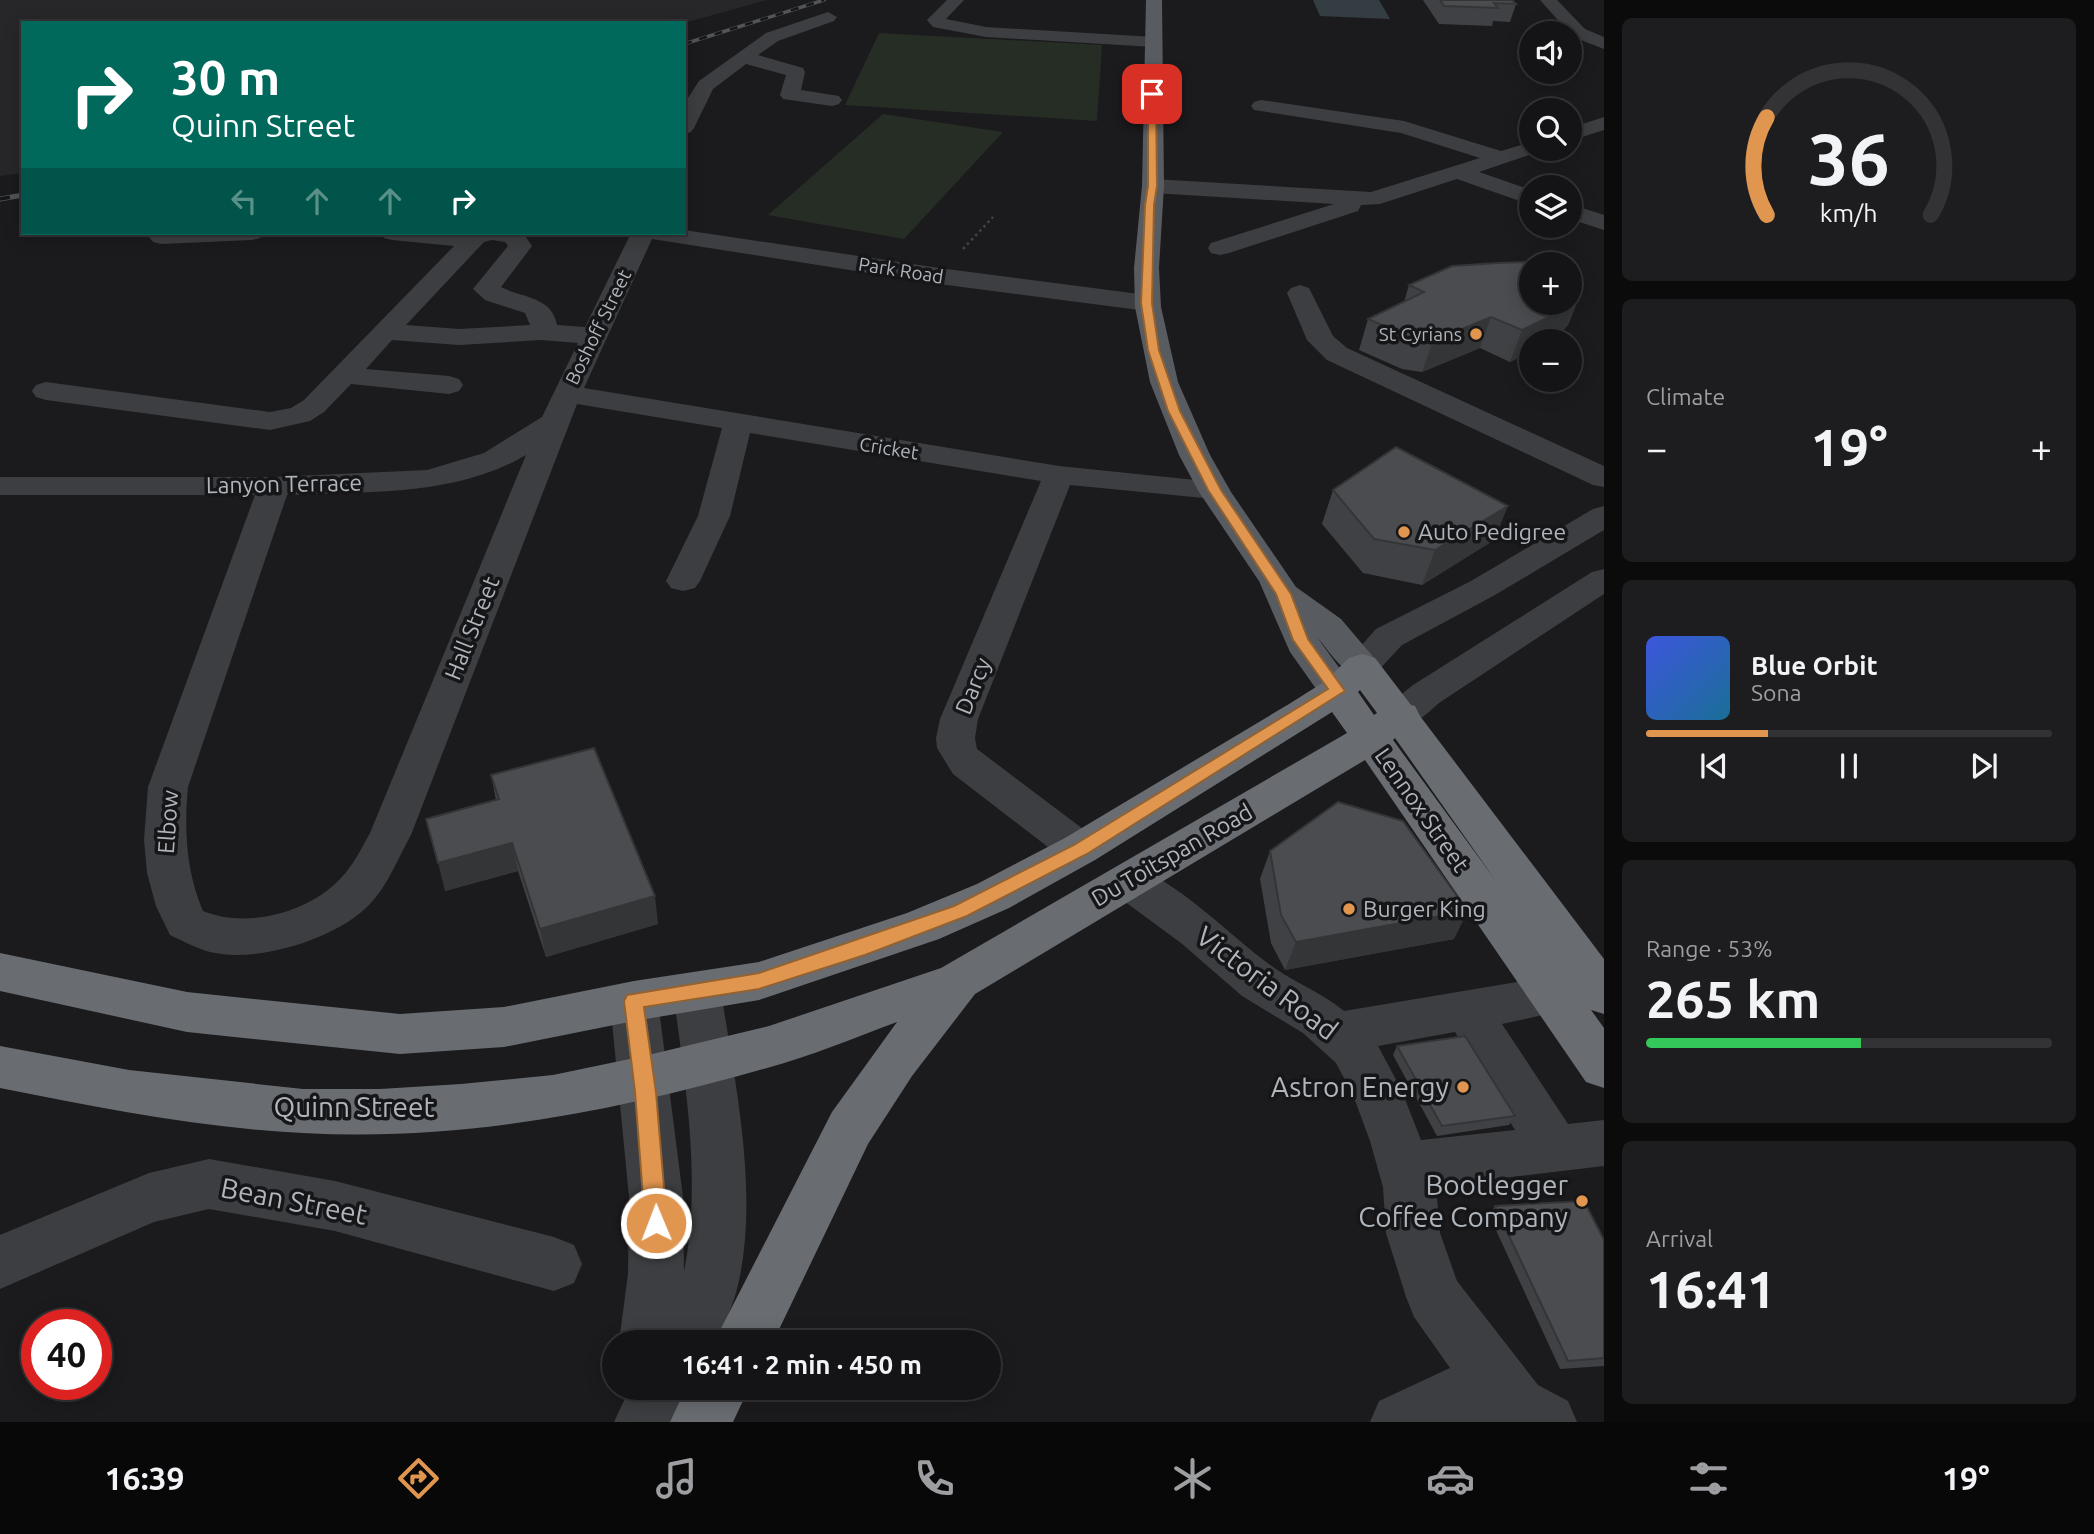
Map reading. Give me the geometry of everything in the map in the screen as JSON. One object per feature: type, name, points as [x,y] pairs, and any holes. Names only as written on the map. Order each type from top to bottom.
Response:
[{"type":"highway","points":[[0,972],[187,1012],[400,1034],[504,1027],[634,1001],[759,981],[923,926],[993,897],[1080,849],[1350,678]]},
{"type":"highway","name":"Lennox Street","points":[[1350,678],[1385,727],[1553,995],[1601,1059]]},
{"type":"highway","name":"Lennox Street","points":[[1385,727],[1604,995]]},
{"type":"highway","name":"Du Toitspan Road","points":[[706,1063],[769,1047],[958,981],[1385,727]]},
{"type":"highway","points":[[749,1330],[850,1128],[895,1061],[958,981]]},
{"type":"highway","name":"Quinn Street","points":[[0,1067],[129,1092],[303,1111],[380,1111],[553,1097],[706,1063]]},
{"type":"highway","points":[[700,1422],[712,1400]]},
{"type":"main road","points":[[1154,0],[1153,186],[1147,303],[1153,350],[1165,388],[1214,490],[1283,594],[1300,640],[1350,678]]},
{"type":"street","points":[[956,0],[936,20],[939,23],[986,32],[1154,42]]},
{"type":"street","points":[[1548,0],[1579,33],[1604,44]]},
{"type":"street","points":[[686,124],[700,92],[742,58],[782,32],[828,17]]},
{"type":"street","points":[[742,58],[770,63],[796,72],[790,95],[832,100]]},
{"type":"street","points":[[1261,106],[1404,127],[1503,158]]},
{"type":"street","points":[[1582,131],[1604,123]]},
{"type":"street","points":[[1220,248],[1519,152]]},
{"type":"street","points":[[1459,172],[1519,194]]},
{"type":"street","points":[[1153,186],[1372,199]]},
{"type":"street","points":[[1268,193],[1291,206],[1302,221]]},
{"type":"street","points":[[1582,215],[1604,223]]},
{"type":"street","points":[[161,237],[206,235]]},
{"type":"street","points":[[454,235],[513,236],[520,246],[486,289],[494,295],[538,309],[544,323],[541,331]]},
{"type":"street","name":"Boshoff Street","points":[[560,408],[642,235]]},
{"type":"street","name":"Park Road","points":[[670,235],[1147,303]]},
{"type":"street","points":[[46,391],[270,421],[300,415],[314,406],[485,236]]},
{"type":"street","points":[[1300,293],[1321,340],[1337,354],[1604,478]]},
{"type":"street","points":[[387,331],[483,337],[541,331],[596,335]]},
{"type":"street","points":[[345,375],[449,385]]},
{"type":"street","name":"Cricket","points":[[560,408],[738,423],[1059,475],[1214,490]]},
{"type":"street","name":"Lanyon Terrace","points":[[0,486],[274,486],[405,481],[447,475],[478,466],[513,450],[560,408]]},
{"type":"street","name":"Hall Street","points":[[390,835],[560,408]]},
{"type":"street","points":[[683,581],[714,516],[738,423]]},
{"type":"street","name":"Darcy","points":[[1059,475],[959,719],[954,743],[967,764],[1080,849]]},
{"type":"street","name":"Elbow","points":[[274,486],[168,787],[164,838],[166,868],[174,897],[186,923],[215,935],[290,929],[329,912],[354,893],[390,835]]},
{"type":"street","points":[[1350,678],[1389,637],[1483,588],[1604,516]]},
{"type":"street","name":"Du Toitspan Road","points":[[1385,727],[1426,694],[1604,579]]},
{"type":"street","name":"Victoria Road","points":[[1128,881],[1197,930],[1259,982],[1320,1019],[1353,1048],[1376,1089],[1410,1186],[1413,1233],[1434,1297],[1471,1349],[1532,1414]]},
{"type":"street","points":[[692,1330],[709,1290],[719,1194],[697,991]]},
{"type":"street","points":[[1336,1033],[1553,995]]},
{"type":"street","points":[[634,1001],[656,1197],[656,1274],[649,1330]]},
{"type":"street","points":[[1467,1010],[1579,1146]]},
{"type":"street","points":[[1403,1166],[1579,1146]]},
{"type":"street","name":"Bean Street","points":[[0,1262],[149,1198],[209,1184],[335,1206],[554,1264]]},
{"type":"street","points":[[1400,1422],[1450,1398],[1532,1414]]},
{"type":"street","points":[[642,1422],[643,1400]]},
{"type":"street","points":[[642,1422],[655,1400]]},
{"type":"path","points":[[939,275],[993,216]]},
{"type":"shaded area","points":[[0,0],[767,0],[686,22],[21,21],[21,173],[0,176]]},
{"type":"shaded area","points":[[1313,0],[1379,0],[1390,19],[1320,16]]},
{"type":"shaded area","points":[[879,33],[1102,45],[1097,121],[845,105]]},
{"type":"shaded area","points":[[883,114],[1003,132],[904,239],[768,215]]},
{"type":"building","points":[[1440,0],[1512,0],[1516,4],[1494,3],[1498,8],[1444,6]]},
{"type":"building","points":[[1519,262],[1519,315],[1553,315],[1524,329],[1491,317],[1433,341],[1412,338],[1368,319],[1424,292],[1409,285],[1452,266]]},
{"type":"building","points":[[1396,447],[1508,506],[1435,550],[1374,539],[1333,490]]},
{"type":"building","points":[[594,748],[655,896],[540,929],[512,843],[438,863],[426,819],[499,799],[491,775]]},
{"type":"building","name":"Burger King","points":[[1338,802],[1403,821],[1468,911],[1296,942],[1281,915],[1270,851]]},
{"type":"building","points":[[1465,1036],[1515,1116],[1442,1126],[1397,1046]]},
{"type":"building","points":[[1584,1201],[1604,1240],[1604,1358],[1568,1361],[1495,1206]]},
{"type":"railway","points":[[686,43],[824,0]]},
{"type":"railway","points":[[0,199],[21,195]]},
{"type":"place","name":"St Cyrians","points":[[1476,334]]},
{"type":"place","name":"Auto Pedigree","points":[[1404,532]]},
{"type":"place","name":"Burger King","points":[[1349,909]]},
{"type":"place","name":"Astron Energy","points":[[1463,1087]]},
{"type":"place","name":"Bootlegger Coffee Company","points":[[1582,1201]]},
{"type":"route","points":[[656,1223],[646,1092],[634,1001],[759,981],[923,926],[993,897],[1080,849],[1337,691],[1300,640],[1283,594],[1214,490],[1174,411],[1153,350],[1147,303],[1153,186],[1152,94]]}]
